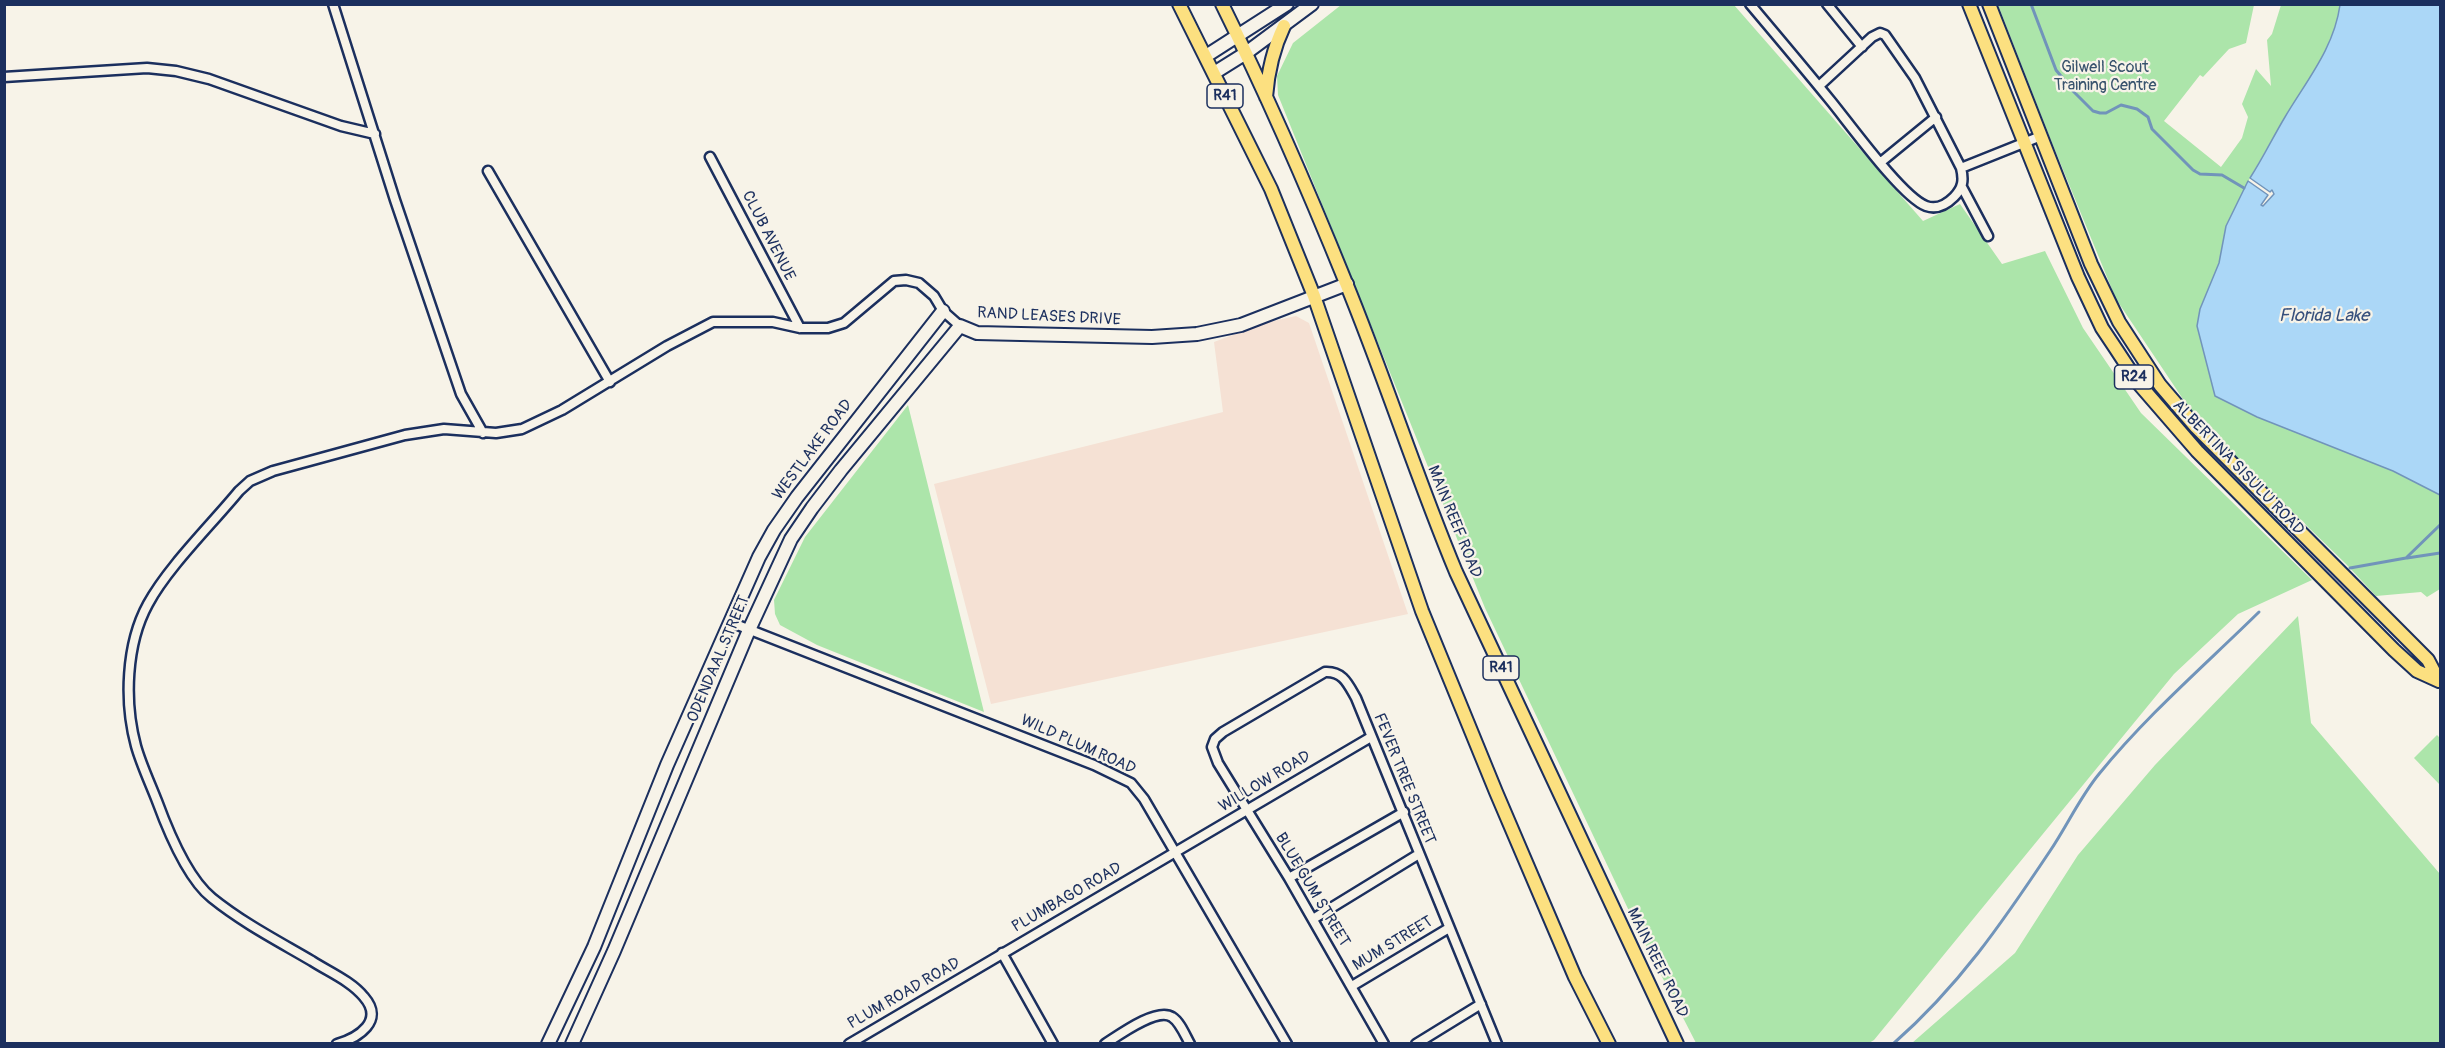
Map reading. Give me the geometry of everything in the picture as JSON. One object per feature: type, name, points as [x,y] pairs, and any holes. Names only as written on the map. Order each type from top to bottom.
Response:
[{"type":"main road","name":"R41","points":[[1179,4],[1271,189],[1314,297],[1422,611],[1575,977],[1609,1044]]},
{"type":"main road","name":"MAIN REEF ROAD","points":[[1222,4],[1246,53],[1347,284],[1426,500],[1456,572],[1677,1044]]},
{"type":"main road","name":"ALBERTINA SISULU ROAD","points":[[1969,4],[2091,305],[2102,328],[2139,384],[2197,451],[2394,650],[2417,671],[2440,682]]},
{"type":"main road","name":"ALBERTINA SISULU ROAD","points":[[1989,4],[2104,293],[2136,350],[2160,385],[2196,427],[2428,660],[2440,682]]},
{"type":"main road","points":[[1266,98],[1268,74],[1276,42],[1284,26]]},
{"type":"street","points":[[333,4],[461,394],[483,432]]},
{"type":"street","points":[[1206,56],[1287,4]]},
{"type":"street","points":[[1214,73],[1246,53],[1312,4]]},
{"type":"street","points":[[1750,4],[1908,193],[1927,207],[1944,206],[1962,187],[1964,176],[1936,117],[1910,69],[1887,37],[1876,34],[1819,86]]},
{"type":"street","points":[[1827,4],[1862,47]]},
{"type":"street","points":[[4,77],[147,68],[176,71],[209,79],[341,126],[375,134]]},
{"type":"street","points":[[1881,162],[1936,117]]},
{"type":"street","points":[[1961,168],[2041,136]]},
{"type":"street","name":"CLUB AVENUE","points":[[710,157],[800,328]]},
{"type":"street","points":[[488,171],[610,382]]},
{"type":"street","points":[[1962,187],[1988,236]]},
{"type":"street","name":"RAND LEASES DRIVE","points":[[337,1044],[359,1035],[369,1023],[370,1011],[366,999],[346,981],[239,918],[200,886],[160,811],[136,746],[130,695],[135,633],[148,604],[167,576],[250,482],[273,471],[405,435],[444,429],[511,432],[537,423],[610,382],[667,346],[713,322],[773,322],[800,328],[828,328],[844,323],[894,281],[906,280],[919,284],[934,296],[943,311],[960,326],[977,333],[1152,337],[1197,334],[1241,325],[1347,284]]},
{"type":"street","name":"WESTLAKE ROAD","points":[[730,622],[759,557],[774,530],[943,311]]},
{"type":"street","name":"ODENDAAL STREET","points":[[572,1044],[614,951],[749,630],[791,539],[812,508],[960,326]]},
{"type":"street","name":"ODENDAAL STREET","points":[[548,1044],[594,947],[667,765],[730,622]]},
{"type":"street","name":"WILD PLUM ROAD","points":[[730,622],[891,684],[1125,779],[1139,791],[1287,1044]]},
{"type":"street","name":"FEVER TREE STREET","points":[[1213,753],[1212,747],[1218,736],[1325,672],[1338,674],[1347,681],[1404,812],[1497,1044]]},
{"type":"street","name":"WILLOW ROAD","points":[[1175,853],[1371,737]]},
{"type":"street","name":"BLUE GUM STREET","points":[[1213,753],[1313,919],[1384,1044]]},
{"type":"street","points":[[1288,878],[1404,812]]},
{"type":"street","name":"PLUMBAGO ROAD","points":[[975,970],[1175,853]]},
{"type":"street","points":[[1313,919],[1419,854]]},
{"type":"street","name":"MUM STREET","points":[[1352,987],[1449,928]]},
{"type":"street","points":[[1002,953],[1053,1044]]},
{"type":"street","name":"PLUM ROAD ROAD","points":[[849,1044],[975,970]]},
{"type":"street","points":[[1416,1044],[1480,1004]]},
{"type":"street","points":[[1105,1044],[1154,1016],[1164,1013],[1174,1018],[1190,1044]]},
{"type":"shaded area","points":[[1296,316],[1309,323],[1408,614],[991,704],[934,484],[1223,412],[1214,342],[1268,322]]},
{"type":"green space","points":[[1341,5],[1734,5],[1923,221],[1960,204],[2002,264],[2045,251],[2083,328],[2141,413],[2312,580],[2238,614],[2174,674],[1874,1040],[1869,1043],[1696,1043],[1640,934],[1485,608],[1278,95],[1277,76],[1293,43]]},
{"type":"green space","name":"Gilwell Scout Training Centre","points":[[1998,5],[2254,5],[2246,43],[2229,49],[2203,77],[2200,75],[2164,121],[2221,167],[2242,138],[2248,117],[2242,104],[2256,69],[2271,86],[2267,40],[2272,34],[2281,5],[2340,5],[2338,19],[2324,57],[2285,117],[2226,226],[2219,263],[2200,309],[2197,326],[2215,396],[2257,417],[2393,471],[2440,495],[2440,589],[2427,597],[2421,592],[2376,596],[2195,417],[2116,299]]},
{"type":"green space","points":[[908,405],[984,712],[817,645],[780,625],[775,614],[774,600],[805,537]]},
{"type":"green space","points":[[2298,616],[2311,723],[2440,874],[2440,1043],[1912,1043],[2015,953],[2078,855],[2155,765]]},
{"type":"green space","points":[[2437,735],[2440,738],[2440,785],[2414,758]]},
{"type":"water","name":"Florida Lake","points":[[2340,5],[2440,5],[2440,495],[2393,471],[2257,417],[2215,396],[2197,326],[2200,309],[2219,263],[2226,226],[2248,181],[2268,195],[2261,205],[2263,206],[2274,194],[2272,190],[2270,192],[2250,178],[2326,50],[2337,21]]},
{"type":"waterway","points":[[2031,4],[2056,70],[2093,111],[2106,113],[2121,105],[2137,109],[2148,117],[2152,129],[2193,170],[2200,174],[2222,175],[2244,188]]},
{"type":"waterway","points":[[2350,568],[2406,558],[2440,525]]},
{"type":"waterway","points":[[2407,558],[2440,553]]},
{"type":"waterway","points":[[1893,1044],[1939,1000],[1978,953],[2032,878],[2086,792],[2117,752],[2156,711],[2259,612]]}]
